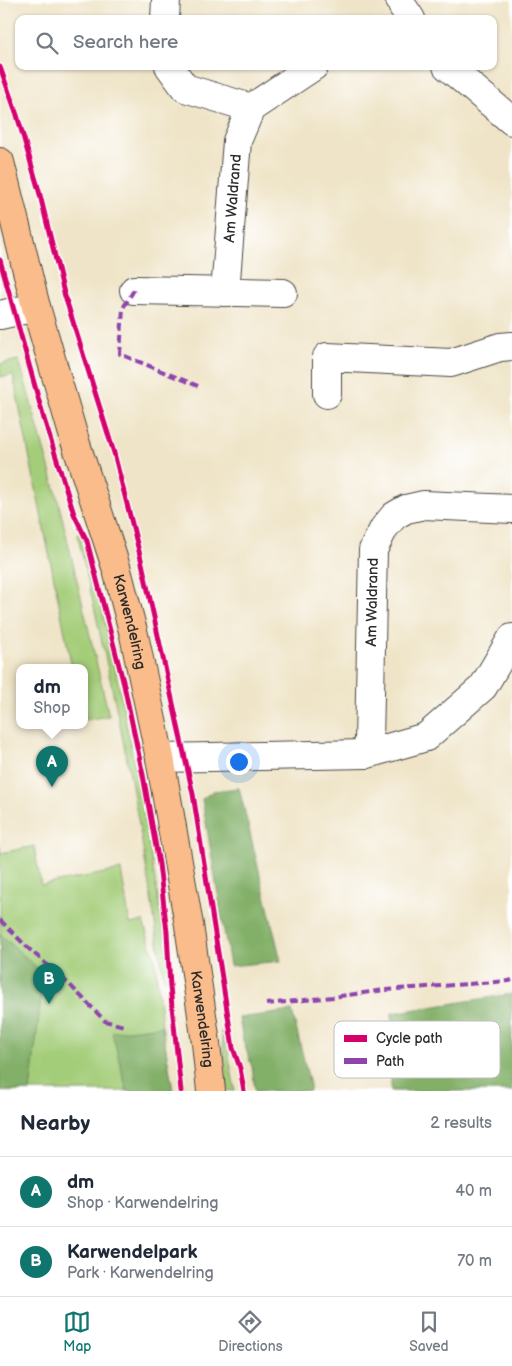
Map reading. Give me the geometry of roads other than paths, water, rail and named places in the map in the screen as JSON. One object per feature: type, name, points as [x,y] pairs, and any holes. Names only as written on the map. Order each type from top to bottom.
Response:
[{"type":"main road","name":"Karwendelring","points":[[0,162],[36,307],[75,441],[117,570],[134,635],[160,758],[189,925],[211,1091]]},
{"type":"street","points":[[165,15],[166,0]]},
{"type":"street","points":[[172,70],[185,88],[251,108],[308,70]]},
{"type":"street","points":[[452,70],[512,121]]},
{"type":"street","name":"Am Waldrand","points":[[225,292],[237,141],[251,108]]},
{"type":"street","points":[[134,290],[283,293]]},
{"type":"street","points":[[0,315],[36,307]]},
{"type":"street","points":[[327,394],[327,357],[451,363],[500,347],[512,346]]},
{"type":"street","name":"Am Waldrand","points":[[368,754],[373,550],[384,528],[394,516],[406,509],[424,505],[512,509]]},
{"type":"street","points":[[160,758],[368,754],[426,736],[483,687],[512,638]]},
{"type":"place","name":"dm","points":[[52,787]]},
{"type":"place","name":"Karwendelpark","points":[[49,1004]]}]
